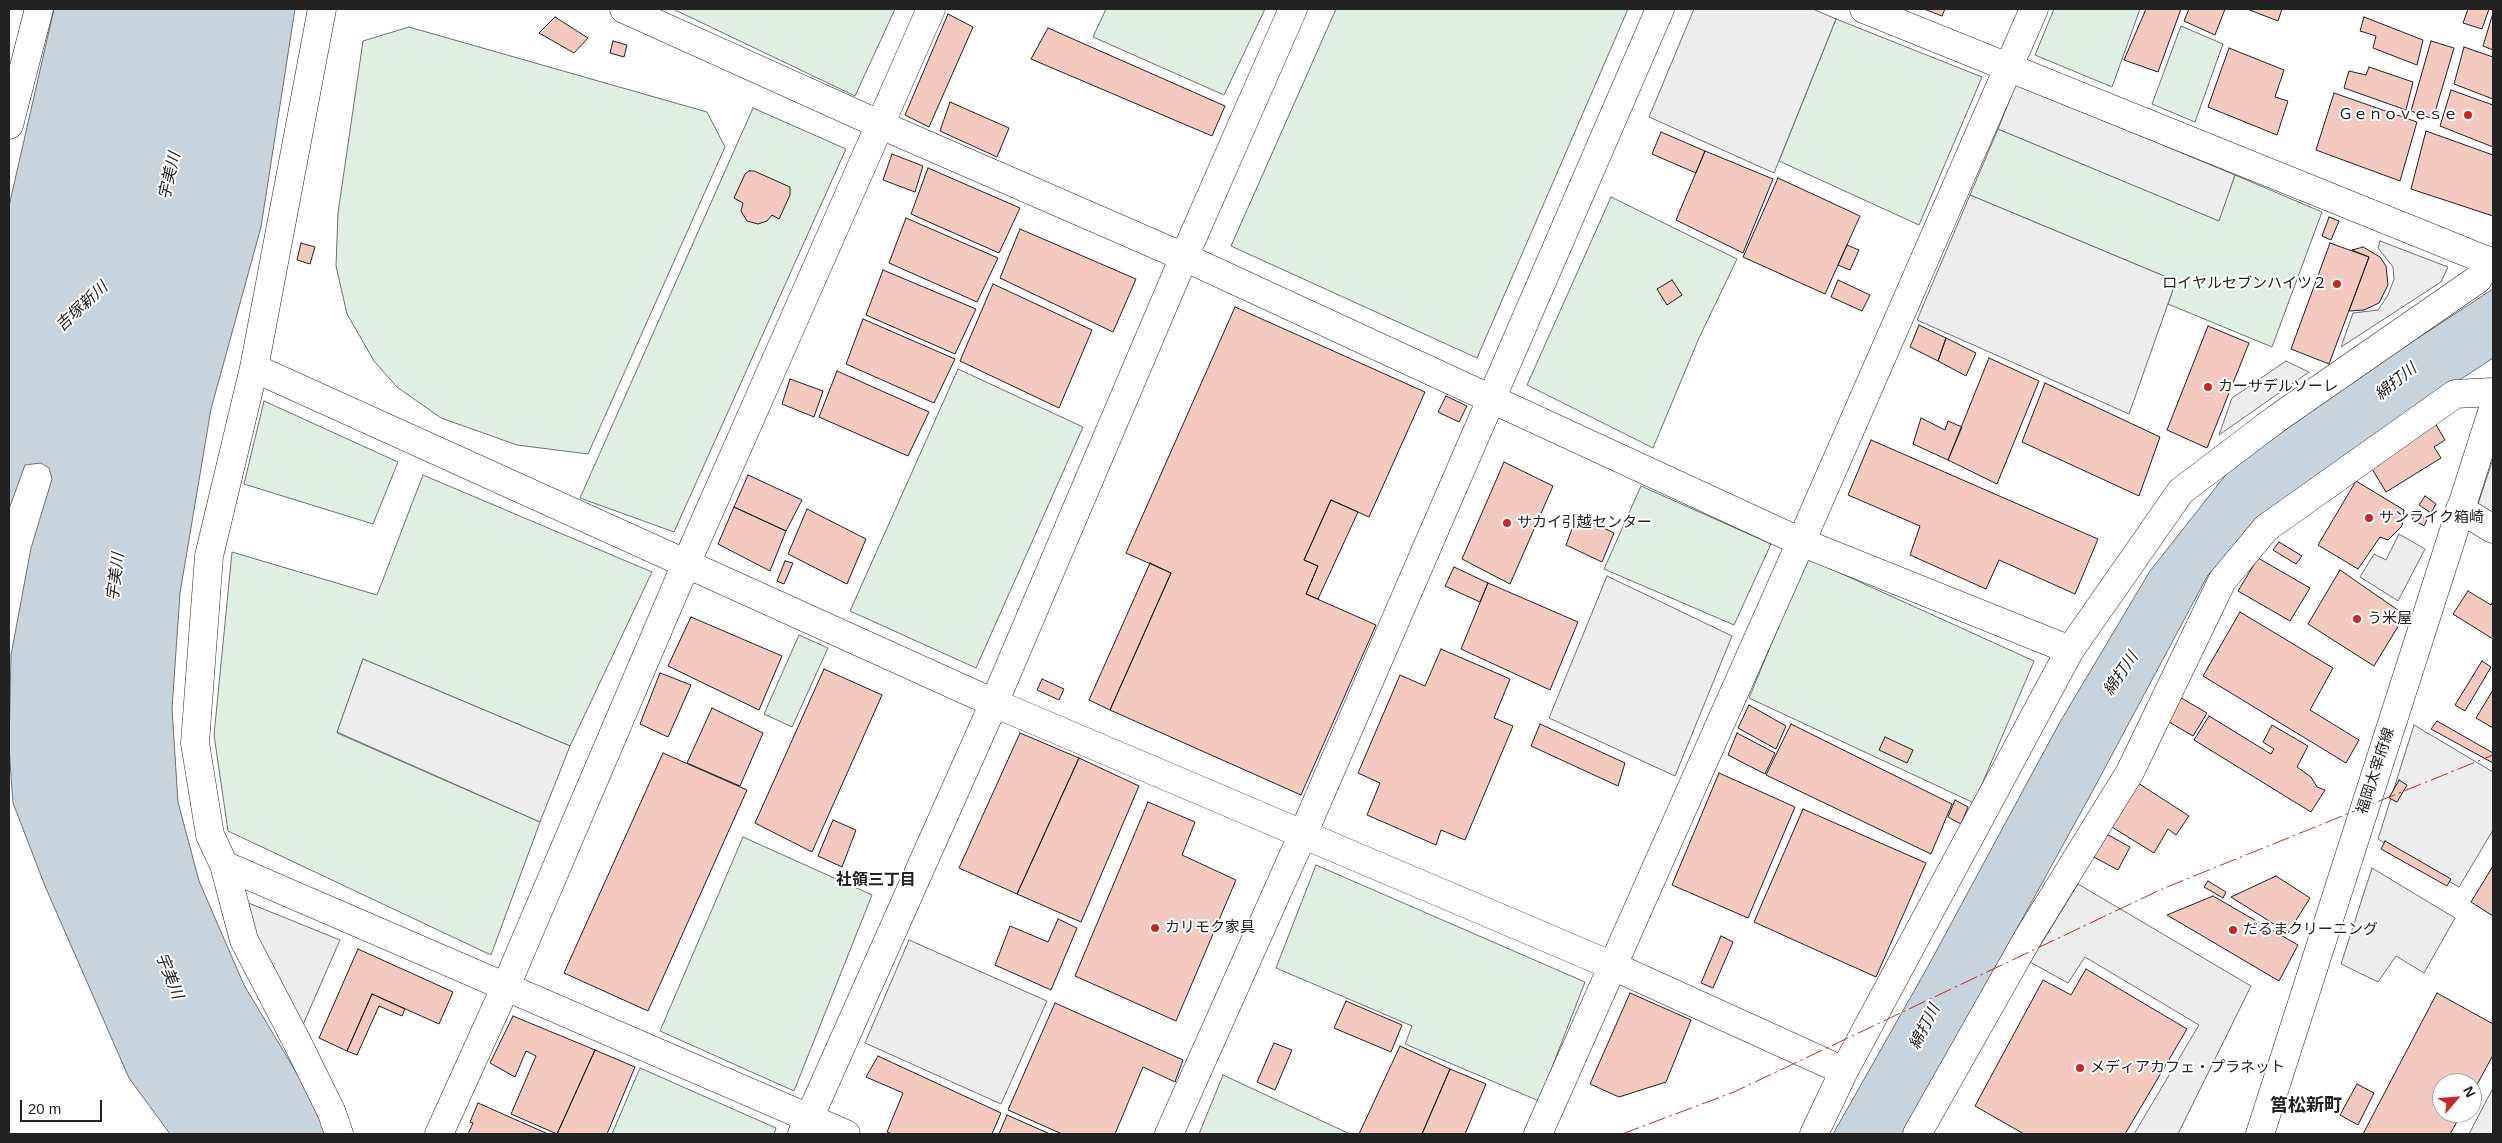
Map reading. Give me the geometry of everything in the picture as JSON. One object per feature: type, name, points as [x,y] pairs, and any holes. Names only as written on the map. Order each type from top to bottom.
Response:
[{"type":"street","points":[[9,125],[39,9]]},
{"type":"street","points":[[322,9],[254,368],[209,556],[195,743],[210,835],[224,865],[244,940],[298,1042],[332,1113],[339,1134]]},
{"type":"street","points":[[624,9],[881,125],[1184,257],[1801,542],[2070,650]]},
{"type":"street","points":[[438,1134],[506,986],[686,564],[931,9]]},
{"type":"street","points":[[806,1126],[994,703],[1184,257],[1293,9]]},
{"type":"street","points":[[1169,1134],[1303,834],[1660,9]]},
{"type":"street","points":[[1814,1134],[1844,1070],[2070,650],[2181,490],[2276,418],[2478,279],[2491,262],[1864,9]]},
{"type":"street","points":[[1538,1134],[1801,542],[2034,9]]},
{"type":"street","points":[[254,368],[994,703],[1613,966],[1844,1070]]},
{"type":"street","points":[[1917,1134],[2029,936],[2130,772],[2222,582],[2266,528],[2455,394],[2493,392]]},
{"type":"street","name":"福岡太宰府線","points":[[2260,1134],[2493,409]]},
{"type":"street","points":[[2460,509],[2493,529]]},
{"type":"street","points":[[224,865],[506,986],[806,1126],[846,1134]]},
{"type":"green space","points":[[673,9],[895,9],[855,96]]},
{"type":"green space","points":[[1106,9],[1265,9],[1224,95],[1093,37]]},
{"type":"green space","points":[[1336,9],[1628,9],[1477,358],[1231,246]]},
{"type":"green space","points":[[2054,9],[2140,9],[2112,87],[2035,55]]},
{"type":"green space","points":[[1836,19],[1982,77],[1919,225],[1779,161]]},
{"type":"green space","points":[[2181,26],[2223,44],[2195,122],[2152,104]]},
{"type":"green space","points":[[409,27],[707,112],[725,147],[588,454],[517,445],[441,418],[397,387],[374,361],[347,314],[336,266],[338,213],[363,41]]},
{"type":"green space","points":[[753,108],[846,149],[674,532],[580,498]]},
{"type":"green space","points":[[1998,129],[2218,220],[2235,175],[2322,212],[2272,347],[2168,304],[2176,281],[1970,195]]},
{"type":"green space","points":[[1611,197],[1737,259],[1699,338],[1653,448],[1527,385]]},
{"type":"green space","points":[[958,369],[1083,427],[976,668],[850,611]]},
{"type":"green space","points":[[264,401],[398,462],[373,524],[244,484]]},
{"type":"green space","points":[[423,475],[652,572],[570,746],[363,659],[337,733],[540,822],[491,955],[228,831],[214,735],[232,552],[377,595]]},
{"type":"green space","points":[[1641,486],[1771,544],[1734,625],[1604,569]]},
{"type":"green space","points":[[1807,558],[2034,661],[1974,803],[1749,698]]},
{"type":"green space","points":[[799,635],[828,648],[792,727],[764,714]]},
{"type":"green space","points":[[743,837],[872,895],[794,1091],[660,1031]]},
{"type":"green space","points":[[1316,865],[1585,982],[1539,1101],[1405,1044],[1412,1026],[1276,968]]},
{"type":"green space","points":[[640,1068],[776,1128],[774,1134],[612,1134]]},
{"type":"green space","points":[[1223,1075],[1350,1134],[1199,1134]]},
{"type":"shaded area","points":[[1694,9],[1813,9],[1836,19],[1774,173],[1649,117]]},
{"type":"shaded area","points":[[2016,84],[2235,175],[2219,221],[1998,129]]},
{"type":"shaded area","points":[[1970,195],[2176,281],[2129,414],[1917,320]]},
{"type":"shaded area","points":[[2380,241],[2448,267],[2441,282],[2341,347],[2353,313],[2378,310],[2388,295],[2394,279],[2393,267],[2378,248]]},
{"type":"shaded area","points":[[2286,361],[2309,372],[2219,435],[2232,398]]},
{"type":"shaded area","points":[[2493,459],[2493,519],[2476,510]]},
{"type":"shaded area","points":[[2399,534],[2425,549],[2398,601],[2360,577],[2374,554],[2386,560]]},
{"type":"shaded area","points":[[1607,576],[1732,636],[1675,776],[1549,718]]},
{"type":"shaded area","points":[[363,659],[570,746],[540,822],[337,732]]},
{"type":"shaded area","points":[[2414,725],[2493,772],[2493,830],[2459,887],[2378,839]]},
{"type":"shaded area","points":[[2372,868],[2455,918],[2424,973],[2396,956],[2378,982],[2341,964]]},
{"type":"shaded area","points":[[2078,884],[2251,986],[2178,1134],[2134,1134],[2199,1025],[2085,957],[2068,983],[2030,962]]},
{"type":"shaded area","points":[[246,902],[340,940],[302,1027],[261,953]]},
{"type":"shaded area","points":[[909,940],[1047,1001],[1001,1104],[865,1043]]},
{"type":"shaded area","points":[[2493,1088],[2493,1134],[2469,1134],[2475,1123],[2482,1123],[2482,1109]]},
{"type":"water","points":[[54,9],[295,9],[261,227],[211,409],[180,593],[172,709],[178,802],[199,881],[244,985],[314,1102],[327,1134],[170,1134],[129,1078],[45,886],[13,803],[9,748],[11,655],[31,548],[52,479],[49,468],[41,463],[25,465],[9,509],[9,206]]},
{"type":"water","name":"綿打川","points":[[2493,289],[2493,358],[2373,437],[2260,519],[2208,575],[2091,794],[1904,1134],[1833,1134],[1926,970],[2060,722],[2150,571],[2228,472],[2346,385]]},
{"type":"building","points":[[1924,9],[1945,9],[1942,16]]},
{"type":"building","points":[[2146,9],[2181,9],[2158,72],[2124,60]]},
{"type":"building","points":[[2189,9],[2225,9],[2215,35],[2184,21]]},
{"type":"building","points":[[2247,9],[2282,9],[2278,21]]},
{"type":"building","points":[[2468,9],[2489,9],[2482,29],[2463,23]]},
{"type":"building","points":[[2493,13],[2493,50],[2483,46]]},
{"type":"building","points":[[948,14],[973,27],[929,127],[905,115]]},
{"type":"building","points":[[555,17],[588,38],[574,53],[539,33]]},
{"type":"building","points":[[2364,17],[2423,40],[2417,65],[2373,48],[2376,36],[2360,31]]},
{"type":"building","points":[[1048,28],[1225,106],[1212,136],[1031,59]]},
{"type":"building","points":[[613,41],[627,45],[624,57],[610,53]]},
{"type":"building","points":[[2431,41],[2454,48],[2433,119],[2411,111]]},
{"type":"building","points":[[2464,47],[2493,57],[2493,99],[2454,84]]},
{"type":"building","points":[[2229,48],[2284,70],[2275,97],[2288,101],[2277,135],[2208,107]]},
{"type":"building","points":[[2369,67],[2413,82],[2406,110],[2344,88],[2349,71],[2366,75]]},
{"type":"building","name":"Ｇｅｎｏｖｅｓｅ","points":[[2451,90],[2493,105],[2493,147],[2440,126]]},
{"type":"building","points":[[2334,93],[2417,122],[2400,181],[2316,150]]},
{"type":"building","points":[[950,102],[1009,128],[997,157],[940,131]]},
{"type":"building","points":[[2426,131],[2493,155],[2493,216],[2411,189]]},
{"type":"building","points":[[1661,132],[1705,151],[1696,173],[1652,154]]},
{"type":"building","points":[[1705,151],[1773,179],[1743,253],[1676,220]]},
{"type":"building","points":[[892,154],[923,166],[915,192],[883,180]]},
{"type":"building","points":[[928,168],[1020,208],[999,253],[911,214]]},
{"type":"building","points":[[749,171],[754,171],[790,187],[790,195],[779,219],[772,215],[767,221],[758,224],[747,221],[741,211],[743,203],[734,198],[745,174]]},
{"type":"building","points":[[1778,178],[1860,216],[1825,294],[1743,257]]},
{"type":"building","points":[[2329,217],[2339,221],[2331,240],[2322,236]]},
{"type":"building","points":[[906,218],[998,258],[977,302],[889,263]]},
{"type":"building","points":[[1020,229],[1136,279],[1113,332],[1000,278]]},
{"type":"building","points":[[301,243],[315,247],[310,264],[297,260]]},
{"type":"building","name":"ロイヤルセブンハイツ２","points":[[2330,243],[2369,257],[2329,364],[2291,349]]},
{"type":"building","points":[[1847,245],[1859,250],[1850,270],[1838,265]]},
{"type":"building","points":[[2363,247],[2380,257],[2386,266],[2388,285],[2379,303],[2364,310],[2349,311],[2369,257],[2352,250]]},
{"type":"building","points":[[883,270],[976,309],[955,354],[866,315]]},
{"type":"building","points":[[1672,280],[1682,295],[1667,305],[1657,289]]},
{"type":"building","points":[[1838,280],[1870,295],[1862,311],[1831,297]]},
{"type":"building","points":[[993,284],[1092,330],[1059,408],[960,361]]},
{"type":"building","points":[[1235,307],[1425,392],[1369,517],[1331,500],[1304,560],[1318,566],[1306,594],[1376,625],[1301,795],[1110,710],[1171,573],[1126,553]]},
{"type":"building","points":[[863,319],[955,359],[934,403],[846,364]]},
{"type":"building","points":[[1919,325],[1946,338],[1938,361],[1910,347]]},
{"type":"building","name":"カーサデルソーレ","points":[[2208,326],[2249,343],[2207,448],[2167,430]]},
{"type":"building","points":[[1946,338],[1976,353],[1966,376],[1938,361]]},
{"type":"building","points":[[1989,358],[2039,381],[1997,484],[1948,460]]},
{"type":"building","points":[[837,371],[929,412],[908,456],[819,417]]},
{"type":"building","points":[[790,379],[823,391],[814,417],[782,404]]},
{"type":"building","points":[[2045,383],[2160,437],[2139,496],[2022,442]]},
{"type":"building","points":[[1446,396],[1467,406],[1459,422],[1438,412]]},
{"type":"building","points":[[1921,418],[1945,430],[1948,421],[1962,427],[1948,460],[1913,444]]},
{"type":"building","points":[[2435,423],[2445,440],[2434,447],[2441,458],[2386,492],[2369,464]]},
{"type":"building","points":[[1871,440],[2098,539],[2075,594],[1999,560],[1986,589],[1910,555],[1920,526],[1848,495]]},
{"type":"building","name":"サカイ引越センター","points":[[1504,462],[1553,486],[1510,584],[1462,559]]},
{"type":"building","points":[[748,475],[802,500],[786,531],[734,507]]},
{"type":"building","name":"サンライク箱崎","points":[[2356,481],[2404,510],[2402,526],[2388,540],[2380,537],[2358,569],[2318,545]]},
{"type":"building","points":[[2425,496],[2436,504],[2431,513],[2419,505]]},
{"type":"building","points":[[1331,500],[1358,512],[1318,599],[1306,594],[1318,566],[1304,560]]},
{"type":"building","points":[[734,507],[786,531],[770,571],[718,544]]},
{"type":"building","points":[[807,509],[866,539],[847,584],[788,554]]},
{"type":"building","points":[[2416,513],[2427,520],[2424,526],[2412,519]]},
{"type":"building","points":[[1577,515],[1614,533],[1602,562],[1566,545]]},
{"type":"building","points":[[2279,542],[2302,556],[2296,564],[2273,550]]},
{"type":"building","points":[[2258,558],[2310,588],[2290,621],[2238,591]]},
{"type":"building","points":[[785,561],[793,563],[784,584],[777,581]]},
{"type":"building","points":[[1150,563],[1171,573],[1110,710],[1089,700]]},
{"type":"building","points":[[1454,567],[1488,583],[1480,602],[1445,586]]},
{"type":"building","name":"う米屋","points":[[2340,570],[2405,615],[2374,666],[2308,624]]},
{"type":"building","points":[[1488,583],[1578,622],[1550,690],[1461,649]]},
{"type":"building","points":[[2468,591],[2491,605],[2493,601],[2493,639],[2453,614]]},
{"type":"building","points":[[2240,612],[2333,668],[2310,710],[2359,740],[2346,763],[2203,676]]},
{"type":"building","points":[[691,617],[782,656],[759,710],[668,666]]},
{"type":"building","points":[[1441,649],[1510,679],[1494,718],[1513,726],[1465,840],[1441,830],[1436,845],[1367,815],[1380,783],[1358,773],[1400,675],[1425,686]]},
{"type":"building","points":[[2482,661],[2491,667],[2465,711],[2455,705]]},
{"type":"building","points":[[824,669],[882,695],[812,852],[755,823]]},
{"type":"building","points":[[660,673],[691,685],[668,737],[640,724]]},
{"type":"building","points":[[1042,679],[1064,689],[1059,700],[1037,690]]},
{"type":"building","points":[[2493,690],[2493,728],[2476,718]]},
{"type":"building","points":[[2178,696],[2207,713],[2193,736],[2164,719]]},
{"type":"building","points":[[1749,705],[1786,726],[1776,749],[1738,728]]},
{"type":"building","points":[[712,708],[763,733],[740,786],[687,763]]},
{"type":"building","points":[[2209,716],[2271,754],[2274,749],[2263,742],[2272,725],[2308,746],[2297,767],[2311,777],[2317,787],[2325,790],[2311,812],[2194,740]]},
{"type":"building","points":[[2437,721],[2493,753],[2493,763],[2431,729]]},
{"type":"building","points":[[1540,724],[1625,763],[1618,786],[1531,746]]},
{"type":"building","points":[[1791,724],[1952,804],[1931,854],[1766,775]]},
{"type":"building","points":[[1020,733],[1079,758],[1017,894],[959,868]]},
{"type":"building","points":[[1737,733],[1775,753],[1765,774],[1728,755]]},
{"type":"building","points":[[1885,737],[1913,750],[1907,763],[1879,750]]},
{"type":"building","points":[[663,753],[747,790],[648,1011],[564,973]]},
{"type":"building","points":[[1079,758],[1139,786],[1081,922],[1017,894]]},
{"type":"building","points":[[1719,773],[1795,807],[1748,918],[1672,885]]},
{"type":"building","points":[[2399,780],[2407,785],[2397,802],[2389,798]]},
{"type":"building","points":[[2135,781],[2189,816],[2176,835],[2168,829],[2154,853],[2107,824]]},
{"type":"building","points":[[1955,800],[1968,807],[1961,824],[1948,817]]},
{"type":"building","name":"カリモク家具","points":[[1148,802],[1195,822],[1182,855],[1236,880],[1176,1021],[1075,976]]},
{"type":"building","points":[[1803,809],[1926,863],[1876,977],[1754,922]]},
{"type":"building","points":[[833,820],[856,830],[842,867],[818,856]]},
{"type":"building","points":[[2103,832],[2130,847],[2118,870],[2090,855]]},
{"type":"building","points":[[2385,841],[2451,879],[2447,886],[2381,849]]},
{"type":"building","points":[[2493,866],[2493,916],[2471,902]]},
{"type":"building","points":[[2276,876],[2310,898],[2288,933],[2231,897]]},
{"type":"building","points":[[2208,881],[2226,892],[2223,898],[2204,887]]},
{"type":"building","name":"だるまクリーニング","points":[[2213,896],[2298,945],[2279,981],[2167,915]]},
{"type":"building","points":[[1058,919],[1077,928],[1051,990],[995,965],[1010,926],[1048,942]]},
{"type":"building","points":[[1721,936],[1733,942],[1713,988],[1701,983]]},
{"type":"building","points":[[358,949],[453,992],[439,1024],[372,994],[347,1051],[319,1038]]},
{"type":"building","name":"メディアカフェ・プラネット","points":[[2086,969],[2187,1029],[2125,1134],[2024,1134],[1975,1106],[2043,980],[2071,995]]},
{"type":"building","points":[[1630,993],[1691,1020],[1666,1082],[1619,1097],[1590,1084]]},
{"type":"building","points":[[2437,993],[2493,1024],[2493,1055],[2482,1075],[2482,1073],[2432,1073],[2432,1123],[2456,1123],[2450,1134],[2363,1134]]},
{"type":"building","points":[[372,994],[405,1009],[402,1016],[379,1006],[357,1055],[347,1051]]},
{"type":"building","points":[[1346,1001],[1402,1025],[1391,1052],[1334,1028]]},
{"type":"building","points":[[1055,1003],[1183,1060],[1175,1082],[1143,1067],[1115,1134],[1062,1134],[1008,1110]]},
{"type":"building","points":[[513,1016],[595,1050],[557,1134],[511,1114],[536,1056],[526,1051],[515,1077],[490,1063]]},
{"type":"building","points":[[1274,1043],[1292,1050],[1275,1090],[1257,1082]]},
{"type":"building","points":[[1400,1046],[1450,1069],[1422,1134],[1359,1134]]},
{"type":"building","points":[[595,1050],[635,1067],[607,1134],[557,1134]]},
{"type":"building","points":[[878,1056],[1001,1113],[992,1134],[892,1134],[887,1132],[903,1093],[866,1077]]},
{"type":"building","points":[[1450,1069],[1486,1084],[1465,1134],[1422,1134]]},
{"type":"building","points":[[2357,1084],[2374,1093],[2358,1125],[2340,1115]]},
{"type":"building","points":[[478,1103],[548,1134],[468,1134],[473,1123],[470,1122]]},
{"type":"building","points":[[1007,1115],[1050,1134],[999,1134]]},
{"type":"power","points":[[1622,1134],[1734,1092],[2162,889],[2493,755]]},
{"type":"place","name":"Ｇｅｎｏｖｅｓｅ","points":[[2468,115]]},
{"type":"place","name":"ロイヤルセブンハイツ２","points":[[2337,284]]},
{"type":"place","name":"カーサデルソーレ","points":[[2208,387]]},
{"type":"place","name":"サンライク箱崎","points":[[2369,518]]},
{"type":"place","name":"サカイ引越センター","points":[[1507,523]]},
{"type":"place","name":"う米屋","points":[[2357,619]]},
{"type":"place","name":"カリモク家具","points":[[1155,928]]},
{"type":"place","name":"だるまクリーニング","points":[[2233,930]]},
{"type":"place","name":"メディアカフェ・プラネット","points":[[2080,1068]]},
{"type":"district","name":"社領三丁目","points":[[876,881]]},
{"type":"district","name":"筥松新町","points":[[2306,1106]]},
{"type":"water label","name":"宇美川","points":[[170,176]]},
{"type":"water label","name":"吉塚新川","points":[[82,307]]},
{"type":"water label","name":"宇美川","points":[[116,577]]},
{"type":"water label","name":"宇美川","points":[[169,976]]}]
